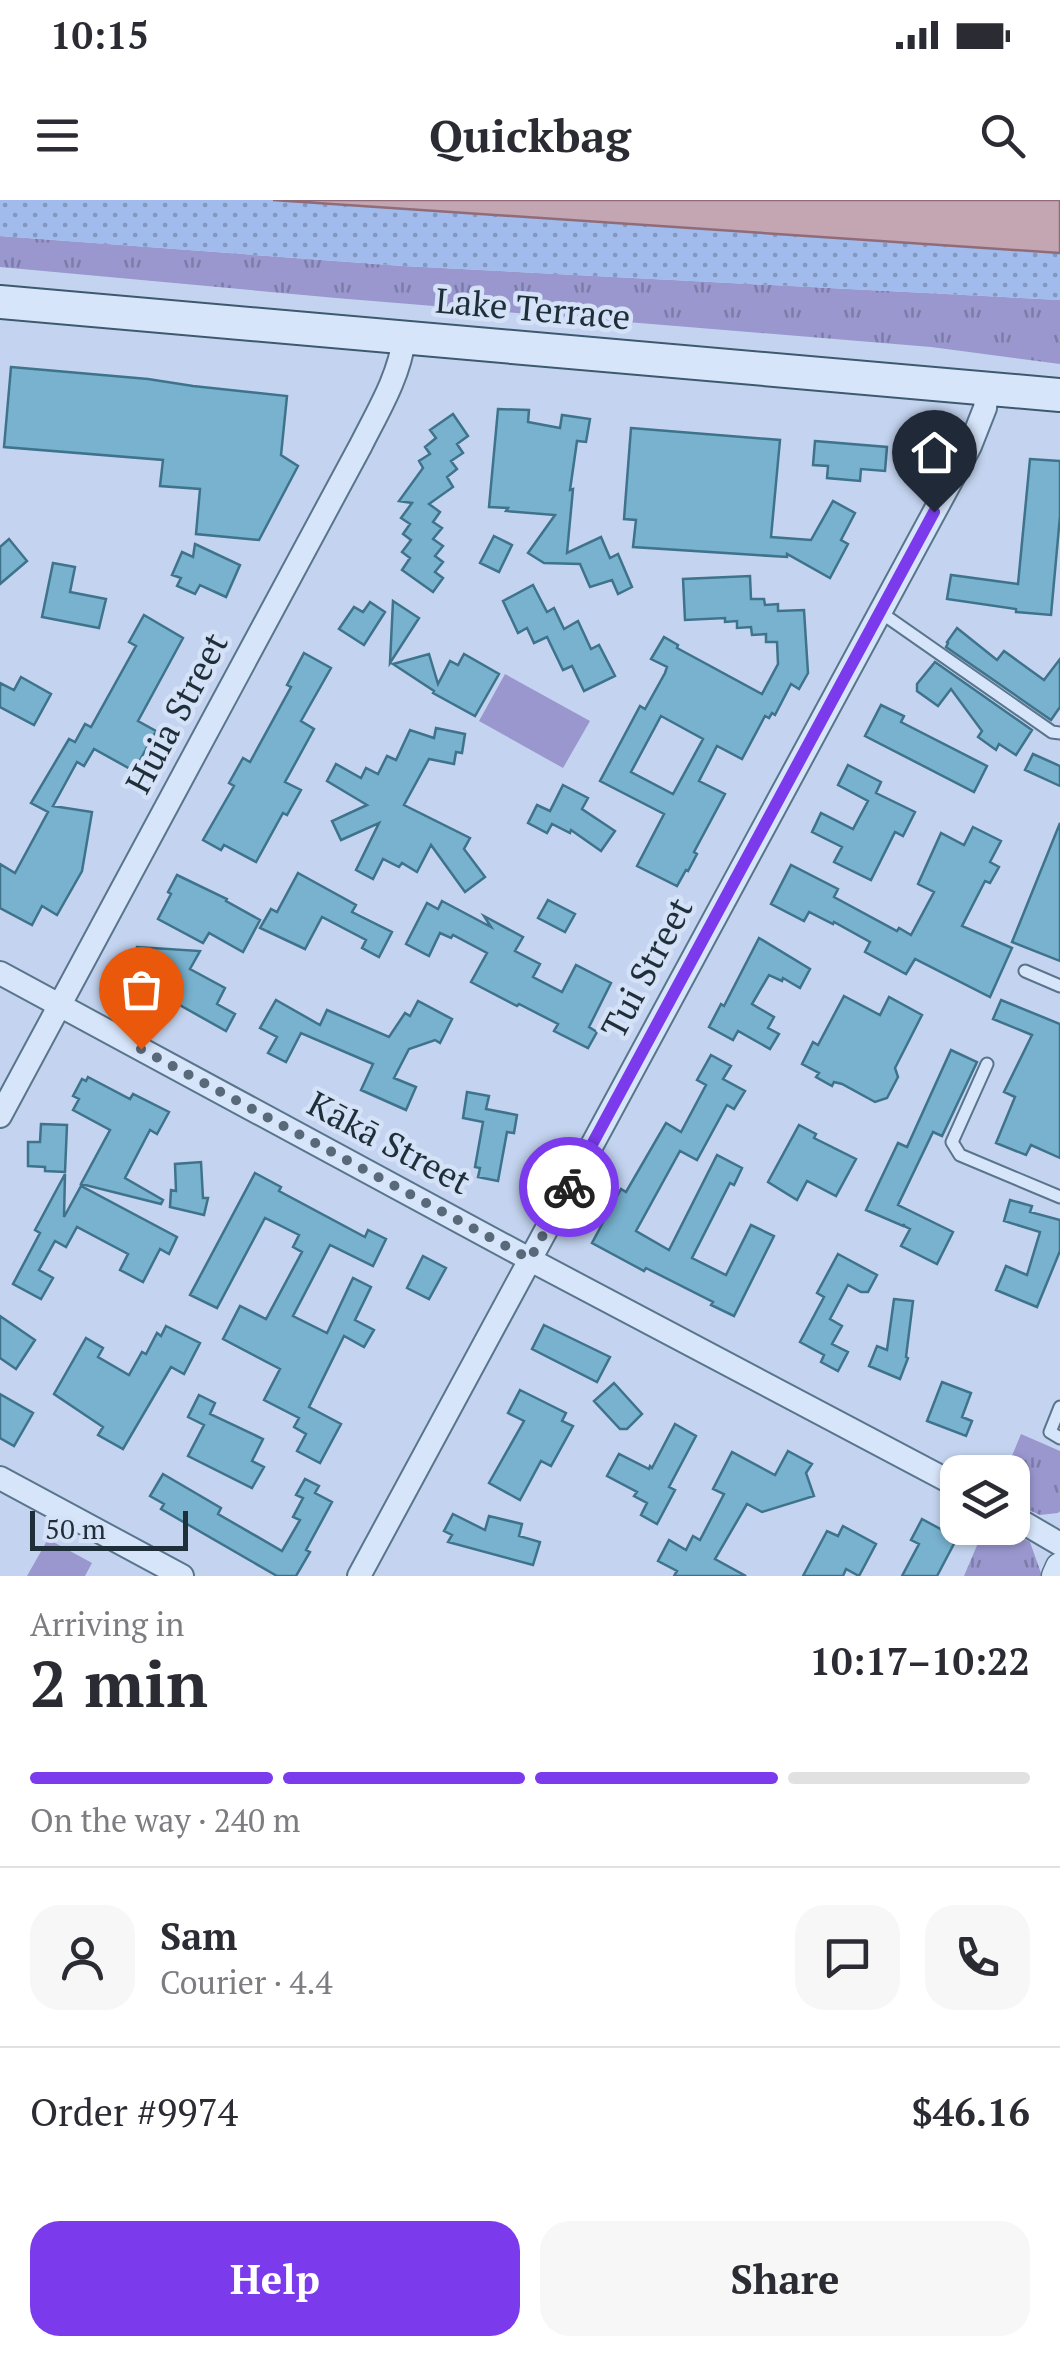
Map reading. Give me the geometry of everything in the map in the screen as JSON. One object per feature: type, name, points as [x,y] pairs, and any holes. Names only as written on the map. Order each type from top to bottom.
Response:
[{"type":"main road","name":"Lake Terrace","points":[[0,302],[1060,395]]},
{"type":"street","name":"Huia Street","points":[[0,1116],[361,446],[393,380],[404,339]]},
{"type":"street","name":"Tui Street","points":[[359,1576],[970,446],[985,408],[987,390]]},
{"type":"street","name":"Kākā Street","points":[[0,974],[940,1476]]},
{"type":"street","points":[[0,1478],[182,1576]]},
{"type":"street","points":[[1030,1526],[1060,1544]]},
{"type":"street","points":[[1056,1576],[1060,1567]]},
{"type":"lane","points":[[880,612],[1052,732],[1060,733]]},
{"type":"lane","points":[[1024,971],[1060,986]]},
{"type":"lane","points":[[987,1064],[952,1142],[960,1156],[1060,1197]]},
{"type":"lane","points":[[1060,1406],[1050,1432],[1060,1438]]},
{"type":"green space","points":[[0,236],[403,266],[1060,300],[1060,364],[931,347],[0,267]]},
{"type":"green space","points":[[505,674],[590,721],[563,768],[479,721]]},
{"type":"green space","points":[[1021,1434],[1060,1451],[1058,1513],[1040,1515],[1030,1511],[1030,1455],[1012,1455]]},
{"type":"green space","points":[[48,1539],[92,1563],[85,1576],[27,1576]]},
{"type":"green space","points":[[1030,1542],[1042,1576],[964,1576],[977,1545]]},
{"type":"sand","points":[[0,200],[273,200],[1060,253],[1060,300],[403,266],[0,236]]},
{"type":"shaded area","points":[[273,200],[1060,200],[1060,253]]},
{"type":"building","points":[[11,367],[287,396],[281,455],[298,466],[259,540],[196,534],[200,489],[160,486],[163,460],[4,447]]},
{"type":"building","points":[[498,409],[529,410],[528,422],[560,428],[562,415],[590,419],[586,442],[577,441],[567,553],[601,537],[610,558],[618,554],[632,587],[618,594],[612,580],[590,587],[580,564],[544,563],[528,553],[555,515],[489,507]]},
{"type":"building","points":[[453,414],[468,436],[457,444],[463,453],[451,461],[457,469],[447,477],[453,487],[429,504],[440,512],[433,522],[442,528],[433,539],[443,546],[435,556],[443,562],[435,572],[443,578],[433,592],[402,570],[410,558],[402,552],[411,540],[403,534],[410,524],[401,518],[412,503],[399,501],[423,468],[419,461],[430,454],[425,447],[436,438],[430,430]]},
{"type":"building","points":[[631,428],[780,440],[771,537],[811,540],[833,501],[855,513],[841,540],[848,544],[830,578],[787,554],[633,547],[636,520],[624,519]]},
{"type":"building","points":[[815,441],[887,447],[885,471],[861,469],[860,481],[827,478],[828,466],[813,465]]},
{"type":"building","points":[[1030,459],[1060,461],[1060,516],[1051,615],[947,599],[951,575],[1018,584]]},
{"type":"building","points":[[494,536],[512,545],[499,572],[480,563]]},
{"type":"building","points":[[9,539],[27,561],[0,584],[0,547]]},
{"type":"building","points":[[195,544],[240,565],[226,597],[200,585],[195,594],[177,586],[181,578],[172,575],[182,552],[193,557]]},
{"type":"building","points":[[53,563],[75,567],[70,592],[106,599],[99,628],[42,617]]},
{"type":"building","points":[[750,576],[751,599],[764,599],[765,605],[778,604],[778,611],[804,610],[808,673],[799,689],[791,684],[775,715],[765,716],[742,759],[717,746],[699,781],[725,794],[677,886],[637,866],[664,814],[600,781],[640,706],[645,709],[665,673],[667,667],[651,659],[664,637],[762,694],[778,664],[777,642],[766,642],[766,634],[752,635],[751,627],[737,628],[737,621],[725,622],[725,618],[685,620],[683,579]],"holes":[[[661,716],[703,739],[673,794],[631,772]]]},
{"type":"building","points":[[533,585],[547,612],[554,608],[564,629],[578,621],[591,649],[599,645],[615,676],[584,691],[572,666],[563,670],[547,637],[534,643],[527,628],[518,633],[503,601]]},
{"type":"building","points":[[393,601],[419,618],[390,663]]},
{"type":"building","points":[[370,602],[385,612],[364,645],[339,629],[354,607],[363,612]]},
{"type":"building","points":[[144,615],[183,638],[138,721],[156,731],[134,771],[94,749],[84,766],[77,762],[53,806],[92,812],[82,871],[57,915],[42,906],[32,925],[0,908],[0,864],[15,873],[48,812],[31,803],[69,739],[75,742],[85,724],[91,727],[136,646],[129,642]]},
{"type":"building","points":[[957,628],[997,660],[1004,651],[1044,680],[1060,659],[1060,707],[1051,720],[946,647]]},
{"type":"building","points":[[304,653],[331,668],[301,721],[314,729],[285,782],[301,790],[287,815],[283,813],[256,862],[224,845],[221,850],[203,840],[234,786],[229,783],[243,758],[250,762],[291,687],[287,685]]},
{"type":"building","points":[[429,654],[438,684],[450,661],[458,665],[464,654],[499,674],[475,716],[433,693],[393,664]]},
{"type":"building","points":[[935,662],[1032,730],[1016,755],[999,744],[996,750],[978,737],[982,731],[951,689],[938,706],[917,691],[917,684]]},
{"type":"building","points":[[21,677],[51,694],[34,725],[0,707],[0,683],[14,690]]},
{"type":"building","points":[[881,705],[904,716],[901,722],[987,766],[974,792],[865,736]]},
{"type":"building","points":[[436,728],[465,734],[462,753],[456,752],[454,764],[429,759],[404,805],[470,838],[464,849],[485,877],[465,892],[431,845],[417,872],[402,863],[399,867],[383,859],[373,879],[356,870],[379,823],[341,840],[332,821],[367,805],[327,781],[336,764],[361,778],[366,768],[378,774],[387,756],[396,760],[410,730],[434,738]]},
{"type":"building","points":[[1033,754],[1060,766],[1060,786],[1025,770]]},
{"type":"building","points":[[848,765],[881,782],[876,793],[915,812],[903,836],[895,832],[871,880],[834,862],[842,847],[812,832],[821,813],[853,829],[868,801],[838,785]]},
{"type":"building","points":[[563,785],[588,798],[582,809],[615,831],[601,851],[571,830],[570,833],[552,824],[547,833],[528,823],[537,805],[550,811]]},
{"type":"building","points":[[1060,823],[1060,961],[1012,942]]},
{"type":"building","points":[[973,827],[1001,841],[990,862],[999,867],[990,883],[985,881],[962,926],[1012,948],[990,997],[915,959],[906,974],[865,952],[870,942],[834,922],[809,912],[804,921],[771,904],[791,865],[838,889],[834,897],[911,935],[934,892],[918,884],[941,833],[964,845]]},
{"type":"building","points":[[298,873],[356,905],[352,912],[392,932],[379,957],[362,948],[366,940],[322,917],[305,949],[260,928],[271,909],[277,912]]},
{"type":"building","points":[[177,875],[260,920],[243,952],[209,933],[203,943],[158,919]]},
{"type":"building","points":[[548,900],[575,914],[565,932],[538,918]]},
{"type":"building","points":[[442,901],[491,927],[484,916],[523,937],[515,951],[540,964],[533,977],[562,992],[576,965],[611,983],[589,1027],[597,1032],[588,1048],[554,1031],[558,1024],[471,982],[487,953],[453,935],[451,938],[440,933],[429,956],[406,944],[427,903],[438,909]]},
{"type":"building","points":[[759,938],[810,969],[800,988],[769,975],[752,1004],[774,1017],[768,1028],[779,1034],[770,1049],[738,1031],[733,1040],[709,1027]]},
{"type":"building","points":[[137,947],[200,951],[190,969],[225,988],[217,1004],[235,1014],[226,1031],[167,998],[157,1017],[141,1008],[155,982],[135,982]]},
{"type":"building","points":[[844,996],[880,1015],[889,997],[922,1015],[895,1068],[898,1077],[887,1098],[875,1102],[842,1084],[834,1082],[832,1086],[802,1064],[813,1042],[818,1045]]},
{"type":"building","points":[[276,1000],[320,1025],[327,1010],[389,1037],[405,1013],[410,1016],[418,1001],[452,1019],[440,1043],[435,1040],[409,1049],[394,1078],[416,1087],[406,1110],[361,1090],[373,1064],[301,1033],[286,1062],[268,1053],[277,1037],[260,1028]]},
{"type":"building","points":[[1001,1000],[1060,1024],[1060,1158],[1031,1145],[1026,1155],[996,1143],[1015,1097],[1004,1092],[1032,1035],[993,1019]]},
{"type":"building","points":[[951,1050],[977,1062],[942,1136],[933,1132],[898,1205],[953,1232],[937,1264],[901,1246],[910,1229],[904,1224],[866,1210],[898,1143],[907,1147]]},
{"type":"building","points":[[711,1055],[731,1066],[723,1079],[745,1091],[734,1109],[727,1105],[697,1160],[680,1151],[636,1231],[669,1250],[717,1155],[742,1168],[734,1185],[730,1183],[692,1258],[726,1275],[751,1225],[774,1236],[734,1316],[592,1243],[621,1189],[626,1192],[666,1123],[681,1132],[706,1085],[697,1080]]},
{"type":"building","points":[[88,1077],[130,1099],[133,1094],[169,1112],[157,1134],[150,1130],[125,1178],[163,1200],[161,1204],[81,1184],[110,1130],[73,1110],[79,1099],[73,1096],[82,1079],[86,1081]]},
{"type":"building","points":[[467,1092],[489,1096],[486,1109],[517,1115],[514,1133],[507,1132],[498,1181],[478,1177],[480,1168],[475,1167],[483,1122],[463,1118]]},
{"type":"building","points":[[41,1124],[67,1125],[65,1172],[28,1166],[28,1142],[40,1142]]},
{"type":"building","points":[[799,1125],[816,1134],[814,1138],[856,1159],[836,1196],[807,1181],[797,1200],[768,1182]]},
{"type":"building","points":[[201,1162],[203,1198],[208,1198],[204,1215],[170,1207],[171,1190],[176,1191],[175,1164]]},
{"type":"building","points":[[255,1173],[281,1187],[279,1191],[365,1237],[368,1230],[386,1239],[373,1266],[330,1245],[293,1316],[327,1333],[353,1278],[371,1287],[355,1320],[374,1330],[364,1347],[344,1336],[309,1407],[341,1424],[320,1463],[297,1451],[306,1434],[294,1427],[299,1418],[264,1400],[280,1369],[223,1339],[240,1306],[266,1319],[302,1252],[293,1247],[299,1235],[265,1218],[217,1308],[190,1295]]},
{"type":"building","points":[[65,1174],[64,1217],[81,1186],[177,1237],[169,1254],[160,1249],[143,1282],[120,1270],[128,1254],[77,1227],[66,1247],[55,1241],[39,1270],[53,1278],[41,1299],[13,1284],[40,1233],[35,1230]]},
{"type":"building","points":[[1010,1200],[1032,1206],[1030,1212],[1060,1220],[1060,1251],[1037,1307],[996,1290],[1006,1266],[1027,1275],[1040,1232],[1004,1221]]},
{"type":"building","points":[[838,1254],[877,1275],[868,1292],[848,1285],[830,1319],[842,1326],[832,1344],[848,1352],[838,1371],[821,1362],[824,1355],[800,1342],[824,1297],[817,1293]]},
{"type":"building","points":[[423,1256],[446,1268],[429,1299],[407,1288]]},
{"type":"building","points":[[894,1299],[913,1301],[908,1358],[900,1379],[869,1366],[877,1346],[887,1350]]},
{"type":"building","points":[[0,1316],[35,1340],[16,1369],[0,1358]]},
{"type":"building","points":[[544,1325],[610,1357],[597,1382],[532,1349]]},
{"type":"building","points":[[166,1326],[200,1343],[184,1374],[171,1367],[123,1449],[98,1435],[103,1427],[54,1394],[86,1338],[103,1348],[98,1357],[129,1375],[142,1352],[146,1354],[157,1333],[161,1336]]},
{"type":"building","points":[[942,1382],[971,1393],[962,1417],[972,1421],[966,1436],[927,1421]]},
{"type":"building","points":[[614,1383],[642,1414],[627,1429],[620,1429],[594,1401]]},
{"type":"building","points":[[520,1390],[566,1413],[562,1421],[573,1426],[551,1466],[541,1461],[520,1500],[489,1483],[524,1421],[508,1413]]},
{"type":"building","points":[[0,1394],[33,1413],[14,1446],[0,1438]]},
{"type":"building","points":[[199,1395],[215,1403],[210,1414],[263,1439],[252,1461],[264,1467],[252,1488],[188,1456],[204,1425],[188,1417]]},
{"type":"building","points":[[675,1424],[696,1436],[669,1487],[675,1490],[657,1524],[641,1515],[647,1503],[634,1496],[637,1492],[607,1476],[619,1454],[652,1468]]},
{"type":"building","points":[[788,1451],[812,1464],[806,1473],[814,1496],[762,1512],[747,1504],[715,1559],[746,1576],[674,1576],[677,1571],[658,1561],[669,1540],[686,1550],[693,1536],[700,1540],[724,1494],[713,1489],[732,1452],[775,1475]]},
{"type":"building","points":[[163,1474],[221,1508],[218,1514],[282,1551],[300,1520],[293,1517],[303,1498],[296,1495],[305,1479],[319,1486],[315,1493],[332,1502],[296,1576],[277,1576],[161,1509],[164,1504],[150,1496]]},
{"type":"building","points":[[453,1514],[485,1530],[489,1516],[522,1524],[519,1536],[540,1542],[533,1565],[448,1542],[452,1535],[444,1531]]},
{"type":"building","points":[[922,1519],[940,1529],[940,1545],[953,1545],[937,1576],[902,1576],[919,1544],[911,1540]]},
{"type":"building","points":[[843,1526],[876,1544],[859,1576],[846,1569],[843,1576],[803,1576],[827,1531],[838,1536]]},
{"type":"way so far","points":[[141,1049],[530,1259],[569,1187]]},
{"type":"route","points":[[569,1187],[934,512]]}]
